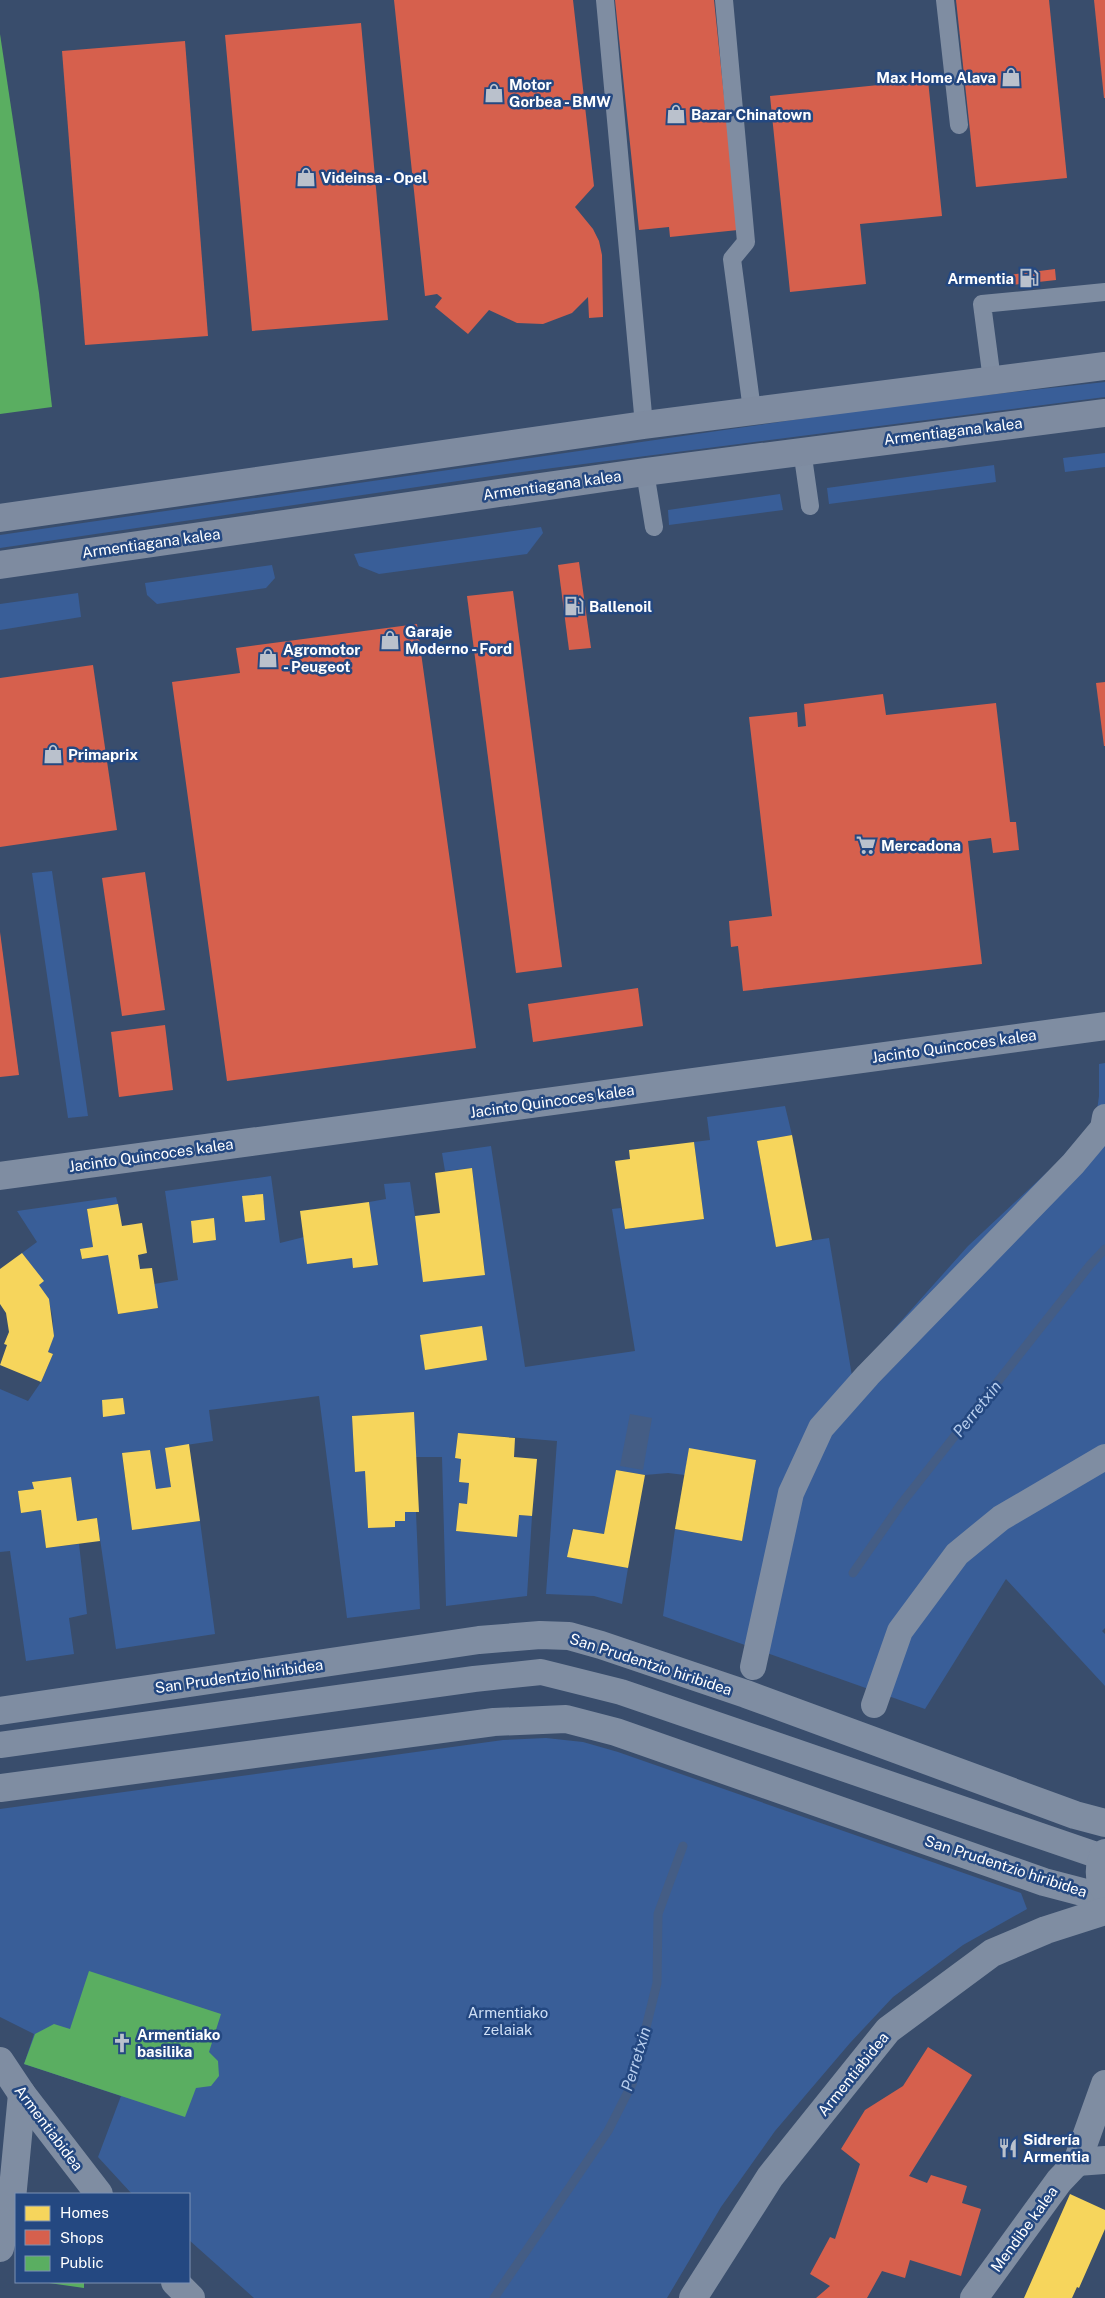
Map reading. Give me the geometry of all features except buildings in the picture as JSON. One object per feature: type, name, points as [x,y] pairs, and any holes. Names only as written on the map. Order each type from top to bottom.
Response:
[{"type":"main road","points":[[0,518],[752,410],[1105,366]]},
{"type":"main road","name":"Armentiagana kalea","points":[[0,565],[802,450],[1105,413]]},
{"type":"street","name":"Jacinto Quincoces kalea","points":[[0,1176],[1105,1026]]},
{"type":"street","points":[[753,1667],[791,1493],[822,1428],[868,1375],[1073,1164],[1103,1128],[1105,1117]]},
{"type":"street","points":[[874,1704],[900,1631],[957,1554],[1002,1518],[1105,1457]]},
{"type":"street","name":"San Prudentzio hiribidea","points":[[0,1711],[479,1640],[540,1635],[569,1636],[602,1645],[746,1694],[1075,1814],[1105,1823]]},
{"type":"street","points":[[0,1746],[474,1678],[541,1672],[621,1692],[1104,1856],[1100,1866],[1100,1883],[1105,1890]]},
{"type":"street","name":"San Prudentzio hiribidea","points":[[0,1788],[494,1722],[566,1719],[616,1732],[1044,1882],[1105,1898]]},
{"type":"street","name":"Armentiabidea","points":[[693,2298],[770,2177],[888,2030],[992,1954],[1046,1930],[1105,1911]]},
{"type":"street","name":"Armentiabidea","points":[[0,2061],[22,2094],[98,2193]]},
{"type":"street","name":"Mendibe kalea","points":[[974,2298],[1059,2181],[1077,2162],[1105,2084]]},
{"type":"street","points":[[0,2248],[12,2199],[22,2094]]},
{"type":"street","points":[[1077,2162],[1105,2160]]},
{"type":"street","points":[[176,2283],[191,2298]]},
{"type":"lane","points":[[605,0],[644,425]]},
{"type":"lane","points":[[724,0],[746,242],[732,259],[752,410]]},
{"type":"lane","points":[[945,0],[959,125]]},
{"type":"lane","points":[[992,380],[982,304],[1105,292]]},
{"type":"lane","points":[[802,450],[810,506]]},
{"type":"lane","points":[[645,472],[654,527]]},
{"type":"green space","points":[[1105,382],[1105,397],[506,474],[0,548],[0,535],[896,405]]},
{"type":"green space","points":[[1105,453],[1105,467],[1065,472],[1063,458]]},
{"type":"green space","points":[[994,465],[996,482],[829,504],[827,488]]},
{"type":"green space","points":[[780,494],[783,510],[669,525],[668,510]]},
{"type":"green space","points":[[541,527],[543,533],[527,554],[379,574],[359,566],[354,554]]},
{"type":"green space","points":[[272,565],[275,578],[266,588],[157,604],[147,595],[145,583]]},
{"type":"green space","points":[[78,593],[81,617],[0,630],[0,604]]},
{"type":"green space","points":[[52,871],[88,1116],[68,1118],[32,873]]},
{"type":"green space","points":[[1105,1063],[1105,1628],[1102,1631],[1105,1634],[1105,1686],[1006,1579],[925,1709],[663,1616],[675,1529],[742,1541],[756,1460],[689,1449],[685,1475],[668,1473],[645,1475],[616,1470],[604,1534],[572,1529],[568,1557],[628,1568],[622,1604],[594,1596],[546,1594],[557,1441],[458,1433],[455,1458],[461,1459],[459,1482],[469,1483],[467,1504],[459,1503],[456,1531],[517,1536],[519,1515],[532,1516],[527,1596],[446,1606],[442,1457],[416,1457],[414,1412],[352,1416],[355,1472],[365,1471],[368,1528],[395,1527],[395,1521],[405,1521],[405,1512],[416,1512],[420,1609],[347,1618],[319,1396],[209,1410],[213,1441],[166,1448],[171,1487],[156,1489],[150,1450],[122,1454],[132,1530],[200,1521],[215,1634],[116,1649],[97,1518],[77,1521],[71,1477],[33,1482],[34,1489],[18,1491],[21,1513],[41,1510],[46,1548],[79,1544],[87,1614],[69,1618],[74,1654],[26,1661],[10,1551],[0,1552],[0,1389],[28,1401],[41,1382],[53,1354],[48,1352],[51,1343],[53,1317],[48,1301],[39,1285],[43,1281],[22,1253],[37,1242],[17,1211],[116,1197],[118,1204],[87,1209],[93,1247],[80,1250],[82,1259],[108,1255],[118,1314],[158,1308],[154,1284],[178,1280],[165,1191],[271,1176],[280,1243],[304,1237],[308,1264],[352,1258],[354,1268],[378,1265],[369,1202],[386,1199],[384,1184],[410,1182],[415,1216],[485,1274],[472,1168],[445,1171],[442,1153],[491,1146],[525,1367],[635,1351],[612,1209],[621,1208],[625,1229],[704,1219],[694,1142],[710,1140],[707,1117],[785,1106],[792,1135],[757,1141],[776,1246],[829,1238],[852,1376],[968,1246],[1057,1163],[1096,1118],[1099,1096],[1099,1064]]},
{"type":"green space","name":"Armentiako zelaiak","points":[[546,1738],[583,1742],[618,1752],[1021,1893],[1027,1909],[963,1945],[893,1997],[850,2043],[775,2131],[721,2207],[667,2298],[254,2298],[190,2241],[190,2193],[131,2193],[98,2157],[121,2096],[24,2064],[34,2034],[0,2017],[0,1809],[503,1740]]},
{"type":"shaded area","points":[[630,1414],[652,1418],[643,1470],[620,1466]]},
{"type":"waterway","name":"Perretxin","points":[[853,1573],[901,1504],[1090,1265],[1105,1249]]},
{"type":"waterway","name":"Perretxin","points":[[494,2298],[608,2131],[632,2084],[657,1983],[658,1914],[683,1846]]},
{"type":"place","name":"Max Home Alava","points":[[1011,77]]},
{"type":"place","name":"Motor Gorbea - BMW","points":[[494,93]]},
{"type":"place","name":"Bazar Chinatown","points":[[676,114]]},
{"type":"place","name":"Videinsa - Opel","points":[[306,177]]},
{"type":"place","name":"Armentia","points":[[1029,278]]},
{"type":"place","name":"Ballenoil","points":[[574,606]]},
{"type":"place","name":"Garaje Moderno - Ford","points":[[390,640]]},
{"type":"place","name":"Agromotor - Peugeot","points":[[268,658]]},
{"type":"place","name":"Primaprix","points":[[53,754]]},
{"type":"place","name":"Mercadona","points":[[866,845]]},
{"type":"place","name":"Armentiako basilika","points":[[122,2043]]},
{"type":"place","name":"Sidrería Armentia","points":[[1008,2148]]}]
